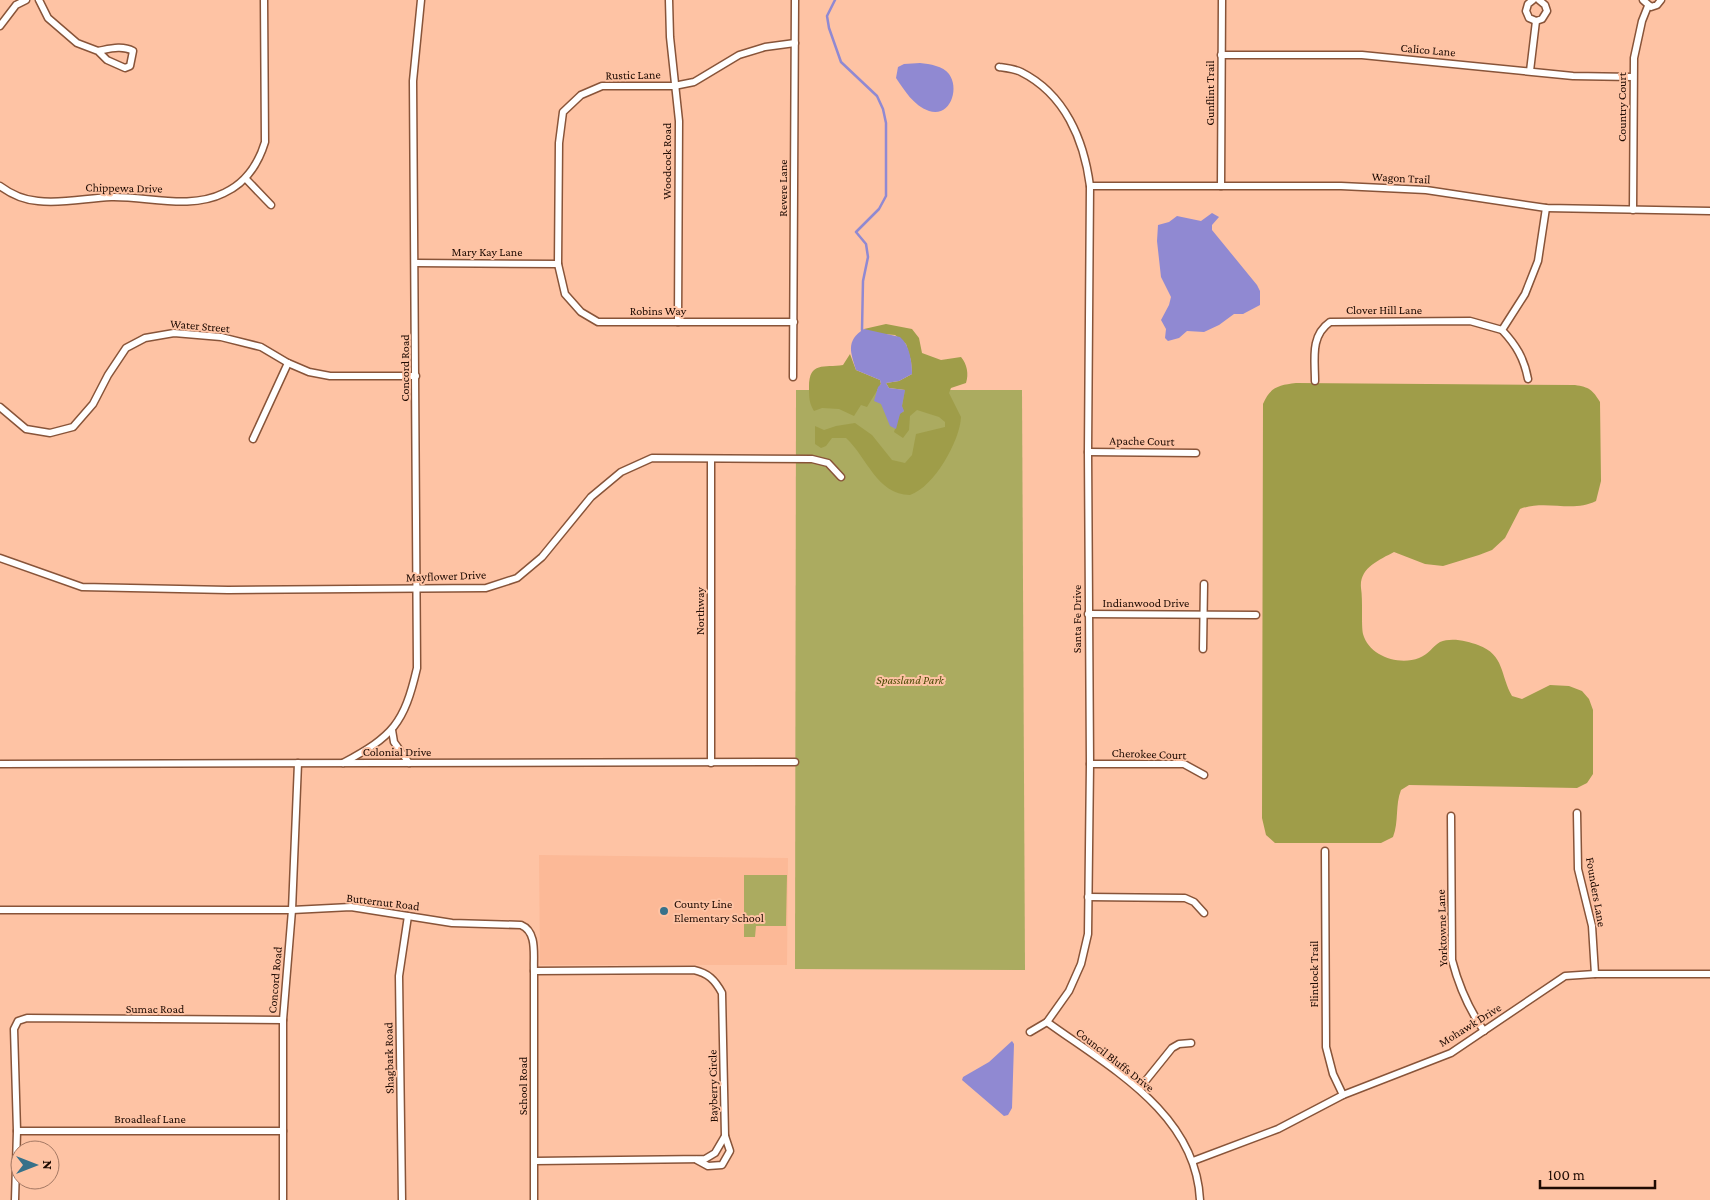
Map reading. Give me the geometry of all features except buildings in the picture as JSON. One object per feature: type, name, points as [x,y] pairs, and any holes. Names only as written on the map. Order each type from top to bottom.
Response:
[{"type":"street","points":[[0,26],[16,5],[26,0]]},
{"type":"street","points":[[38,0],[48,18],[78,43],[98,51],[108,60],[125,68],[130,66],[133,59],[133,51],[121,47],[98,51]]},
{"type":"street","name":"Chippewa Drive","points":[[0,186],[22,199],[40,202],[112,197],[193,200],[209,199],[224,193],[246,179],[265,142],[264,0]]},
{"type":"street","name":"Concord Road","points":[[343,763],[379,742],[392,730],[410,699],[417,668],[416,263],[413,81],[421,0]]},
{"type":"street","name":"Woodcock Road","points":[[669,0],[678,121],[678,322]]},
{"type":"street","name":"Revere Lane","points":[[793,377],[796,0]]},
{"type":"street","name":"Gunflint Trail","points":[[1221,186],[1222,0]]},
{"type":"street","points":[[1533,0],[1528,4],[1526,11],[1529,18],[1536,21],[1542,19],[1547,11],[1546,5],[1539,0]]},
{"type":"street","points":[[1643,0],[1648,6],[1657,5],[1661,0]]},
{"type":"street","name":"Country Court","points":[[1633,210],[1633,77],[1638,40],[1648,6]]},
{"type":"street","points":[[1530,71],[1536,21]]},
{"type":"street","name":"Rustic Lane","points":[[558,264],[559,143],[564,112],[581,95],[602,86],[674,86],[694,82],[739,55],[765,47],[795,43]]},
{"type":"street","name":"Calico Lane","points":[[1221,55],[1362,55],[1574,76],[1633,77]]},
{"type":"street","name":"Santa Fe Drive","points":[[999,66],[1020,71],[1039,84],[1062,107],[1078,132],[1087,160],[1090,186],[1088,452],[1090,764],[1088,934],[1081,964],[1069,990],[1047,1022],[1030,1032]]},
{"type":"street","points":[[246,179],[271,205]]},
{"type":"street","name":"Wagon Trail","points":[[1090,186],[1341,186],[1426,190],[1546,208],[1710,211]]},
{"type":"street","points":[[1528,379],[1525,362],[1517,346],[1502,330],[1525,294],[1538,261],[1546,208]]},
{"type":"street","name":"Mary Kay Lane","points":[[416,263],[558,264]]},
{"type":"street","name":"Robins Way","points":[[558,264],[565,294],[581,312],[598,322],[794,322]]},
{"type":"street","name":"Clover Hill Lane","points":[[1315,381],[1315,338],[1321,328],[1330,322],[1470,321],[1502,330]]},
{"type":"street","name":"Water Street","points":[[0,407],[26,429],[50,433],[73,428],[94,404],[108,375],[126,348],[145,338],[174,333],[221,337],[261,347],[308,372],[330,376],[416,376]]},
{"type":"street","points":[[253,439],[288,363]]},
{"type":"street","name":"Apache Court","points":[[1088,452],[1196,453]]},
{"type":"street","name":"Mayflower Drive","points":[[0,558],[82,587],[486,588],[517,578],[542,558],[591,497],[621,472],[652,458],[819,460],[828,462],[841,476]]},
{"type":"street","name":"Northway","points":[[711,459],[711,763]]},
{"type":"street","name":"Indianwood Drive","points":[[1203,649],[1204,584]]},
{"type":"street","name":"Indianwood Drive","points":[[1088,614],[1256,615]]},
{"type":"street","points":[[392,730],[398,748],[409,763]]},
{"type":"street","name":"Colonial Drive","points":[[0,764],[795,762]]},
{"type":"street","name":"Concord Road","points":[[283,1200],[283,1020],[292,910],[298,763]]},
{"type":"street","name":"Cherokee Court","points":[[1090,764],[1184,764],[1204,775]]},
{"type":"street","name":"Founders Lane","points":[[1577,813],[1578,869],[1592,926],[1595,974]]},
{"type":"street","name":"Yorktowne Lane","points":[[1451,816],[1452,960],[1458,983],[1468,1008],[1484,1031]]},
{"type":"street","name":"Flintlock Trail","points":[[1325,851],[1326,1047],[1333,1074],[1342,1095]]},
{"type":"street","points":[[1088,898],[1185,898],[1194,902],[1204,913]]},
{"type":"street","name":"Butternut Road","points":[[0,910],[292,910],[351,907],[452,923],[521,925],[532,934],[534,971]]},
{"type":"street","name":"Shagbark Road","points":[[402,1200],[399,976],[408,916]]},
{"type":"street","name":"Bayberry Circle","points":[[534,971],[694,970],[706,973],[718,984],[722,993],[725,1136],[715,1152],[706,1159],[535,1160]]},
{"type":"street","name":"School Road","points":[[534,971],[534,1200]]},
{"type":"street","name":"Mohawk Drive","points":[[1193,1161],[1278,1129],[1342,1095],[1451,1053],[1565,976],[1595,974],[1710,974]]},
{"type":"street","name":"Sumac Road","points":[[17,1131],[14,1029],[18,1021],[27,1018],[283,1020]]},
{"type":"street","name":"Council Bluffs Drive","points":[[1047,1022],[1139,1089],[1173,1124],[1193,1161],[1200,1200]]},
{"type":"street","points":[[1139,1089],[1172,1048],[1179,1044],[1190,1043]]},
{"type":"street","name":"Broadleaf Lane","points":[[17,1131],[283,1130]]},
{"type":"street","points":[[16,1200],[17,1131]]},
{"type":"street","points":[[696,1160],[708,1166],[722,1165],[730,1151],[725,1136]]},
{"type":"shaded area","points":[[920,63],[940,67],[949,74],[952,80],[953,94],[951,101],[943,110],[929,111],[918,105],[896,78],[898,67],[904,64]]},
{"type":"shaded area","points":[[1212,213],[1219,217],[1212,225],[1212,230],[1257,285],[1260,291],[1260,305],[1243,314],[1234,314],[1219,325],[1204,332],[1187,331],[1179,338],[1168,341],[1165,338],[1166,329],[1161,320],[1171,297],[1161,277],[1157,241],[1158,225],[1169,222],[1177,216],[1201,221]]},
{"type":"shaded area","points":[[886,324],[912,329],[919,338],[922,353],[941,360],[961,357],[967,369],[966,383],[951,388],[949,393],[961,417],[960,427],[951,450],[928,483],[910,495],[889,489],[881,482],[846,438],[832,438],[826,446],[821,448],[815,444],[815,426],[824,430],[855,423],[872,435],[892,460],[905,463],[912,455],[916,434],[945,427],[945,422],[939,417],[917,410],[910,416],[909,430],[903,438],[894,432],[900,413],[904,412],[902,406],[905,390],[889,388],[886,383],[899,381],[912,374],[911,361],[906,344],[895,335],[871,333],[864,329]]},
{"type":"shaded area","points":[[864,329],[900,337],[908,349],[912,374],[899,381],[886,383],[889,388],[905,390],[902,406],[904,411],[900,414],[896,429],[890,426],[881,404],[874,401],[878,387],[881,384],[880,380],[856,370],[851,348],[854,338]]},
{"type":"shaded area","points":[[850,354],[856,370],[880,380],[881,384],[867,407],[861,405],[854,416],[839,409],[822,408],[814,411],[809,397],[812,373],[819,367],[843,365]]},
{"type":"shaded area","points":[[1296,383],[1575,385],[1587,388],[1595,395],[1600,402],[1601,481],[1596,501],[1578,506],[1539,505],[1520,509],[1505,538],[1492,550],[1443,566],[1425,564],[1394,552],[1371,566],[1363,575],[1361,581],[1363,634],[1371,648],[1386,657],[1394,660],[1411,660],[1425,655],[1440,642],[1449,640],[1464,641],[1487,649],[1493,654],[1501,666],[1512,696],[1522,699],[1550,685],[1569,686],[1582,691],[1589,699],[1593,710],[1593,774],[1587,783],[1577,788],[1409,785],[1401,790],[1399,796],[1393,837],[1381,843],[1275,843],[1266,835],[1262,818],[1263,404],[1272,390]]},
{"type":"shaded area","name":"County Line Elementary School","points":[[539,855],[788,858],[787,965],[540,965]]},
{"type":"shaded area","points":[[1012,1041],[1014,1044],[1012,1108],[1008,1115],[1004,1116],[962,1080],[963,1077],[989,1062]]},
{"type":"green space","name":"Spassland Park","points":[[796,390],[1022,390],[1025,970],[795,969]]},
{"type":"green space","points":[[744,875],[787,875],[786,926],[756,926],[755,937],[744,937]]},
{"type":"waterway","points":[[835,0],[827,16],[829,28],[841,62],[877,96],[883,109],[886,123],[886,196],[879,209],[856,232],[866,244],[868,257],[863,281],[862,330]]},
{"type":"place","name":"County Line Elementary School","points":[[664,911]]}]
